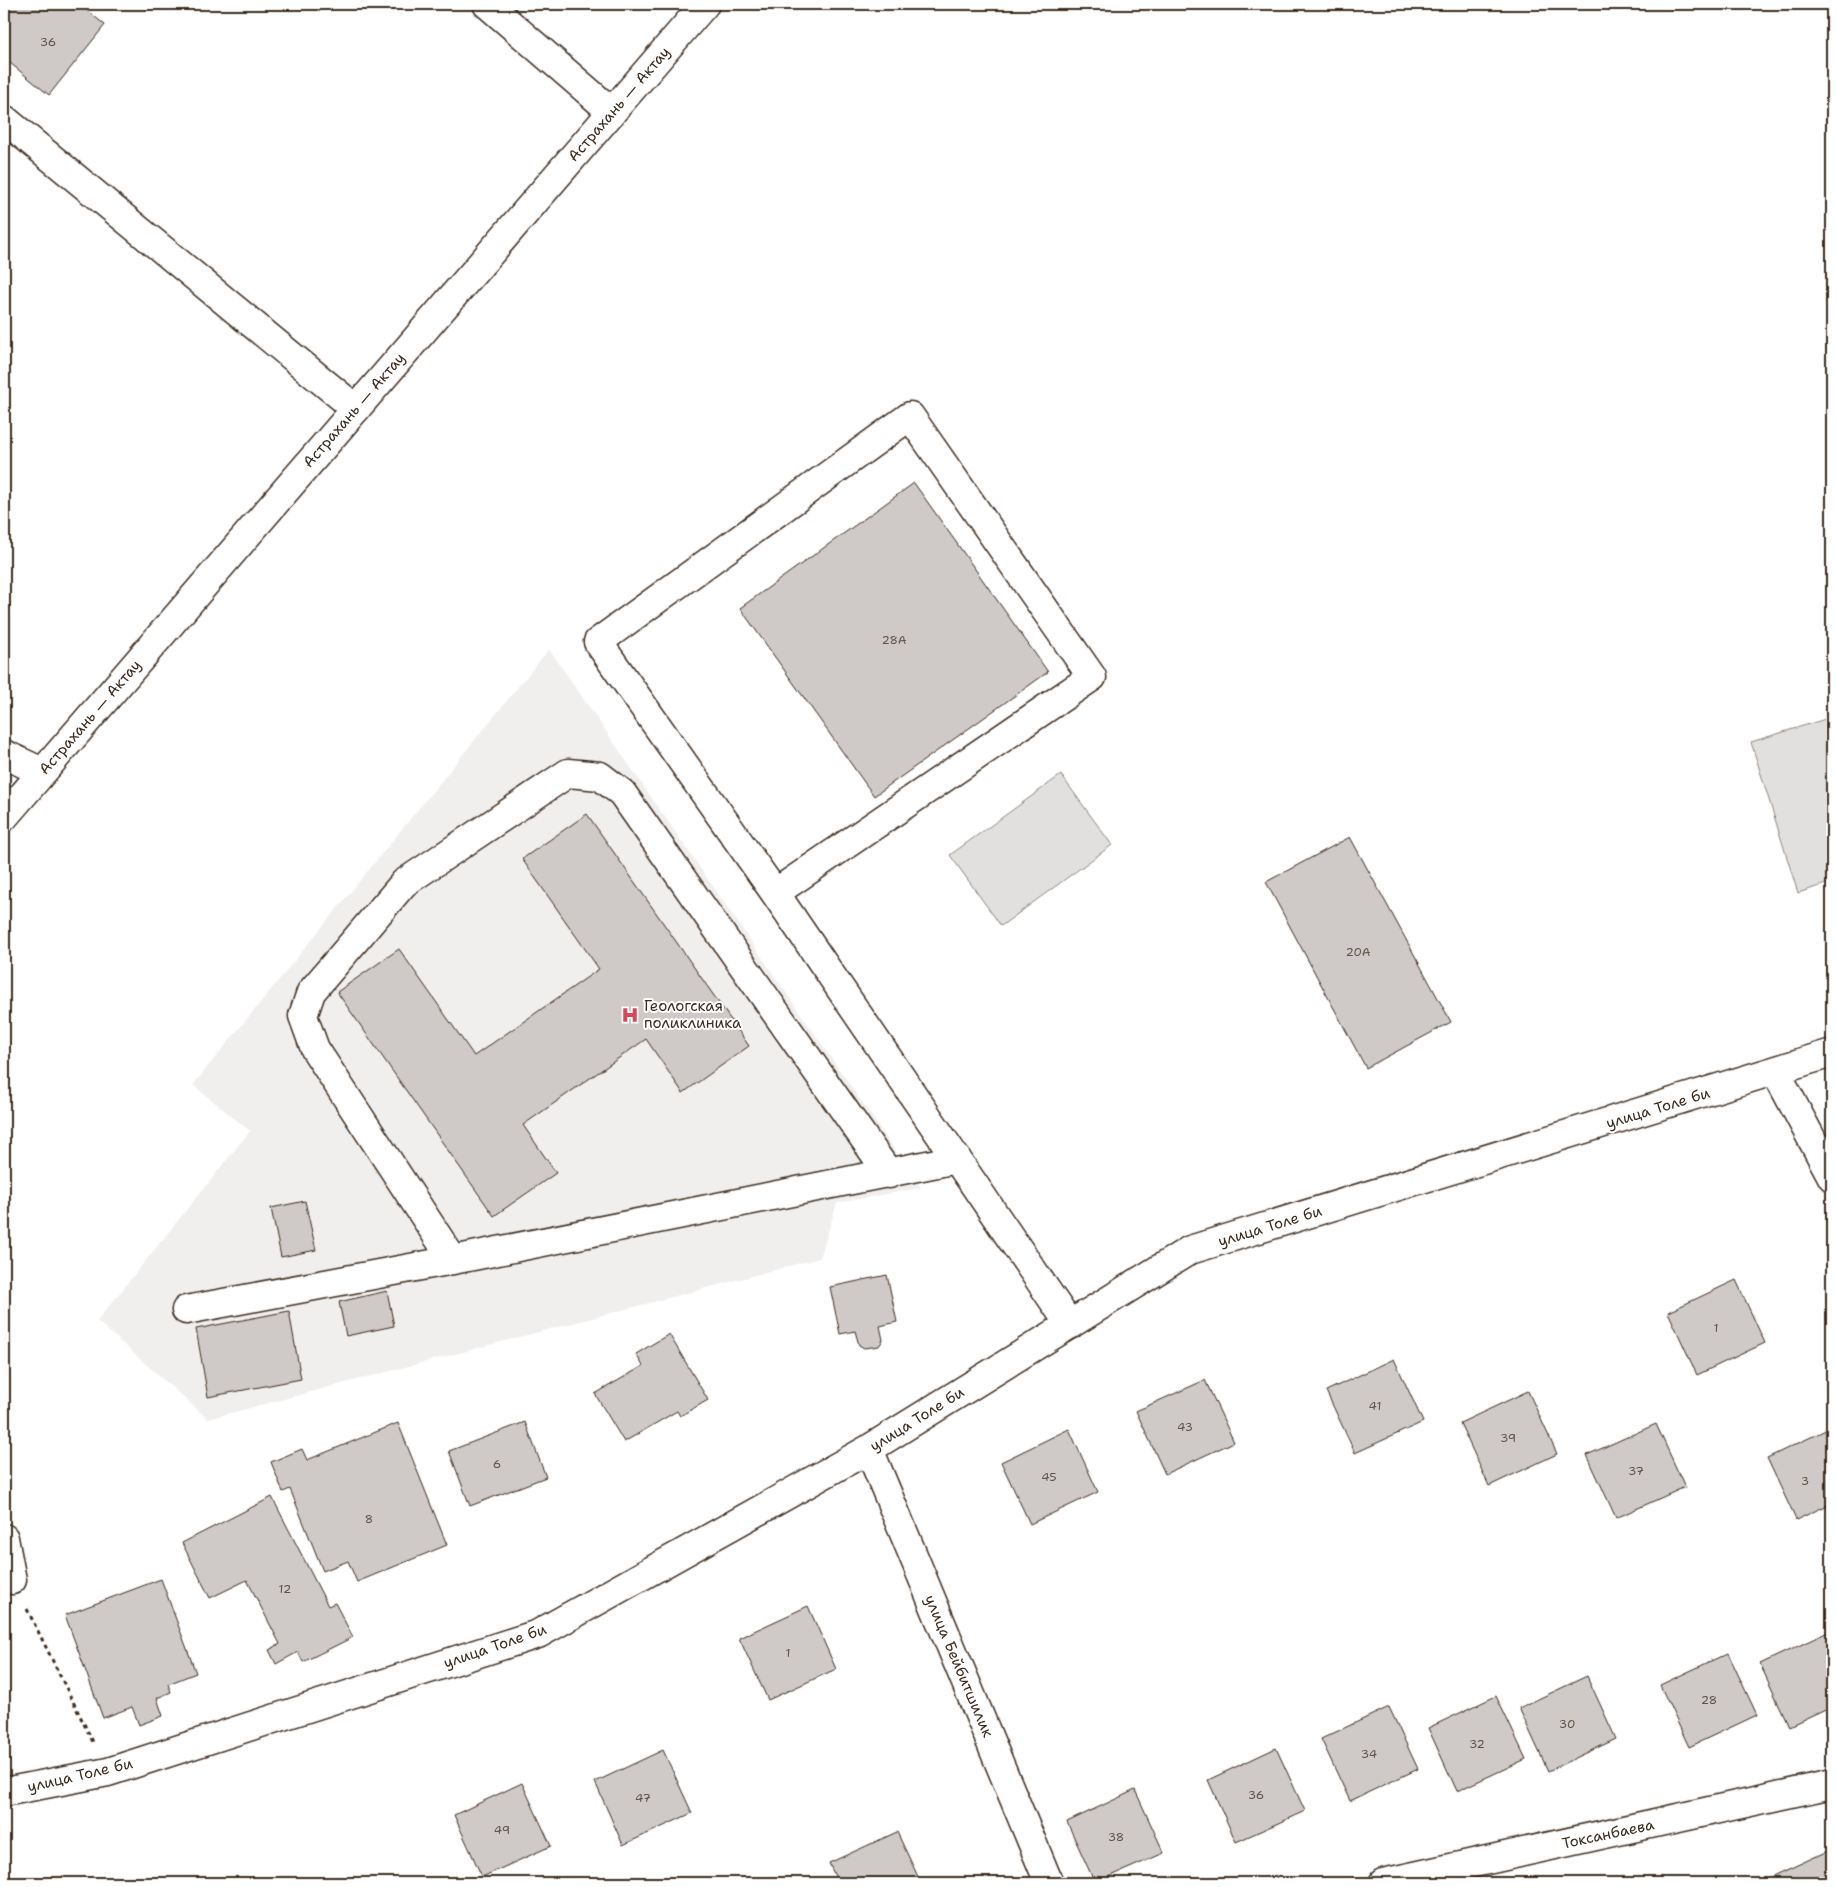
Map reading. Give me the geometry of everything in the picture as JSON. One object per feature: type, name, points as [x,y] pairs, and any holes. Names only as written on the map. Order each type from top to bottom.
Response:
[{"type":"main road","points":[[487,4],[612,112]]},
{"type":"main road","name":"Астрахань — Актау","points":[[4,817],[704,4]]},
{"type":"main road","points":[[4,119],[356,409]]},
{"type":"main road","points":[[775,893],[1092,677],[910,416],[598,642],[775,893],[1070,1325]]},
{"type":"main road","points":[[4,754],[42,772]]},
{"type":"main road","points":[[452,1260],[315,1049],[303,1016],[311,992],[404,883],[568,774],[600,776],[622,793],[889,1174]]},
{"type":"main road","name":"улица Толе би","points":[[4,1792],[108,1772],[538,1634],[868,1449],[1190,1250],[1776,1072],[1832,1053]]},
{"type":"main road","points":[[1776,1072],[1832,1177]]},
{"type":"main road","points":[[186,1310],[452,1260],[957,1159]]},
{"type":"main road","name":"улица Бейбитшилик","points":[[868,1449],[1049,1883]]},
{"type":"main road","points":[[4,1538],[12,1580]]},
{"type":"main road","name":"Токсанбаева","points":[[1383,1883],[1832,1784]]},
{"type":"path","points":[[12,1580],[108,1772]]},
{"type":"shaded area","points":[[549,649],[921,1188],[837,1203],[820,1258],[208,1419],[97,1321],[250,1131],[193,1085]]},
{"type":"shaded area","points":[[1832,717],[1832,882],[1798,893],[1751,742]]},
{"type":"shaded area","points":[[1061,775],[1112,845],[1001,926],[950,855]]},
{"type":"building","points":[[4,4],[79,4],[105,25],[49,95],[4,58]]},
{"type":"building","points":[[914,483],[1048,672],[874,796],[740,608]]},
{"type":"building","name":"Геологская поликлиника","points":[[587,814],[749,1046],[683,1093],[646,1039],[523,1125],[556,1173],[494,1216],[337,992],[399,949],[474,1056],[599,969],[522,859]]},
{"type":"building","points":[[1350,837],[1451,1022],[1366,1068],[1266,882]]},
{"type":"building","points":[[305,1201],[316,1250],[281,1257],[271,1208]]},
{"type":"building","points":[[887,1275],[897,1322],[880,1326],[883,1340],[879,1346],[864,1348],[859,1345],[855,1331],[840,1334],[830,1287]]},
{"type":"building","points":[[1736,1280],[1765,1343],[1697,1375],[1668,1312]]},
{"type":"building","points":[[387,1291],[394,1326],[346,1336],[339,1302]]},
{"type":"building","points":[[289,1311],[301,1379],[208,1397],[196,1329]]},
{"type":"building","points":[[669,1334],[708,1400],[680,1416],[677,1411],[624,1442],[595,1394],[643,1366],[636,1354]]},
{"type":"building","points":[[1394,1359],[1423,1422],[1355,1453],[1326,1391]]},
{"type":"building","points":[[1205,1380],[1234,1442],[1165,1474],[1136,1411]]},
{"type":"building","points":[[1528,1391],[1557,1454],[1489,1486],[1460,1423]]},
{"type":"building","points":[[525,1422],[546,1477],[470,1506],[449,1451]]},
{"type":"building","points":[[398,1423],[447,1545],[357,1582],[348,1561],[323,1571],[290,1489],[283,1492],[271,1462],[302,1449],[307,1460]]},
{"type":"building","points":[[1656,1424],[1685,1487],[1616,1518],[1587,1455]]},
{"type":"building","points":[[1832,1427],[1832,1503],[1796,1520],[1767,1458]]},
{"type":"building","points":[[1069,1429],[1098,1492],[1030,1524],[1001,1462]]},
{"type":"building","points":[[272,1497],[328,1606],[335,1603],[353,1637],[303,1662],[298,1652],[276,1664],[269,1650],[280,1644],[247,1580],[210,1598],[182,1543]]},
{"type":"building","points":[[161,1579],[196,1673],[168,1684],[171,1692],[157,1698],[163,1716],[139,1725],[132,1707],[103,1718],[65,1615]]},
{"type":"building","points":[[808,1606],[836,1669],[768,1700],[739,1638]]},
{"type":"building","points":[[1828,1632],[1832,1641],[1832,1706],[1789,1726],[1760,1664]]},
{"type":"building","points":[[1728,1653],[1757,1715],[1689,1747],[1660,1685]]},
{"type":"building","points":[[1587,1676],[1616,1739],[1548,1771],[1519,1708]]},
{"type":"building","points":[[1496,1696],[1526,1759],[1457,1791],[1428,1728]]},
{"type":"building","points":[[1389,1707],[1418,1769],[1350,1801],[1321,1739]]},
{"type":"building","points":[[1276,1748],[1305,1811],[1236,1842],[1208,1780]]},
{"type":"building","points":[[663,1750],[692,1813],[623,1845],[595,1782]]},
{"type":"building","points":[[522,1783],[551,1846],[482,1877],[454,1815]]},
{"type":"building","points":[[1135,1790],[1164,1853],[1095,1883],[1067,1822]]},
{"type":"building","points":[[897,1832],[921,1883],[838,1883],[829,1863]]},
{"type":"building","points":[[1832,1849],[1832,1883],[1771,1883],[1769,1878]]},
{"type":"place","name":"Геологская поликлиника","points":[[630,1015]]}]
